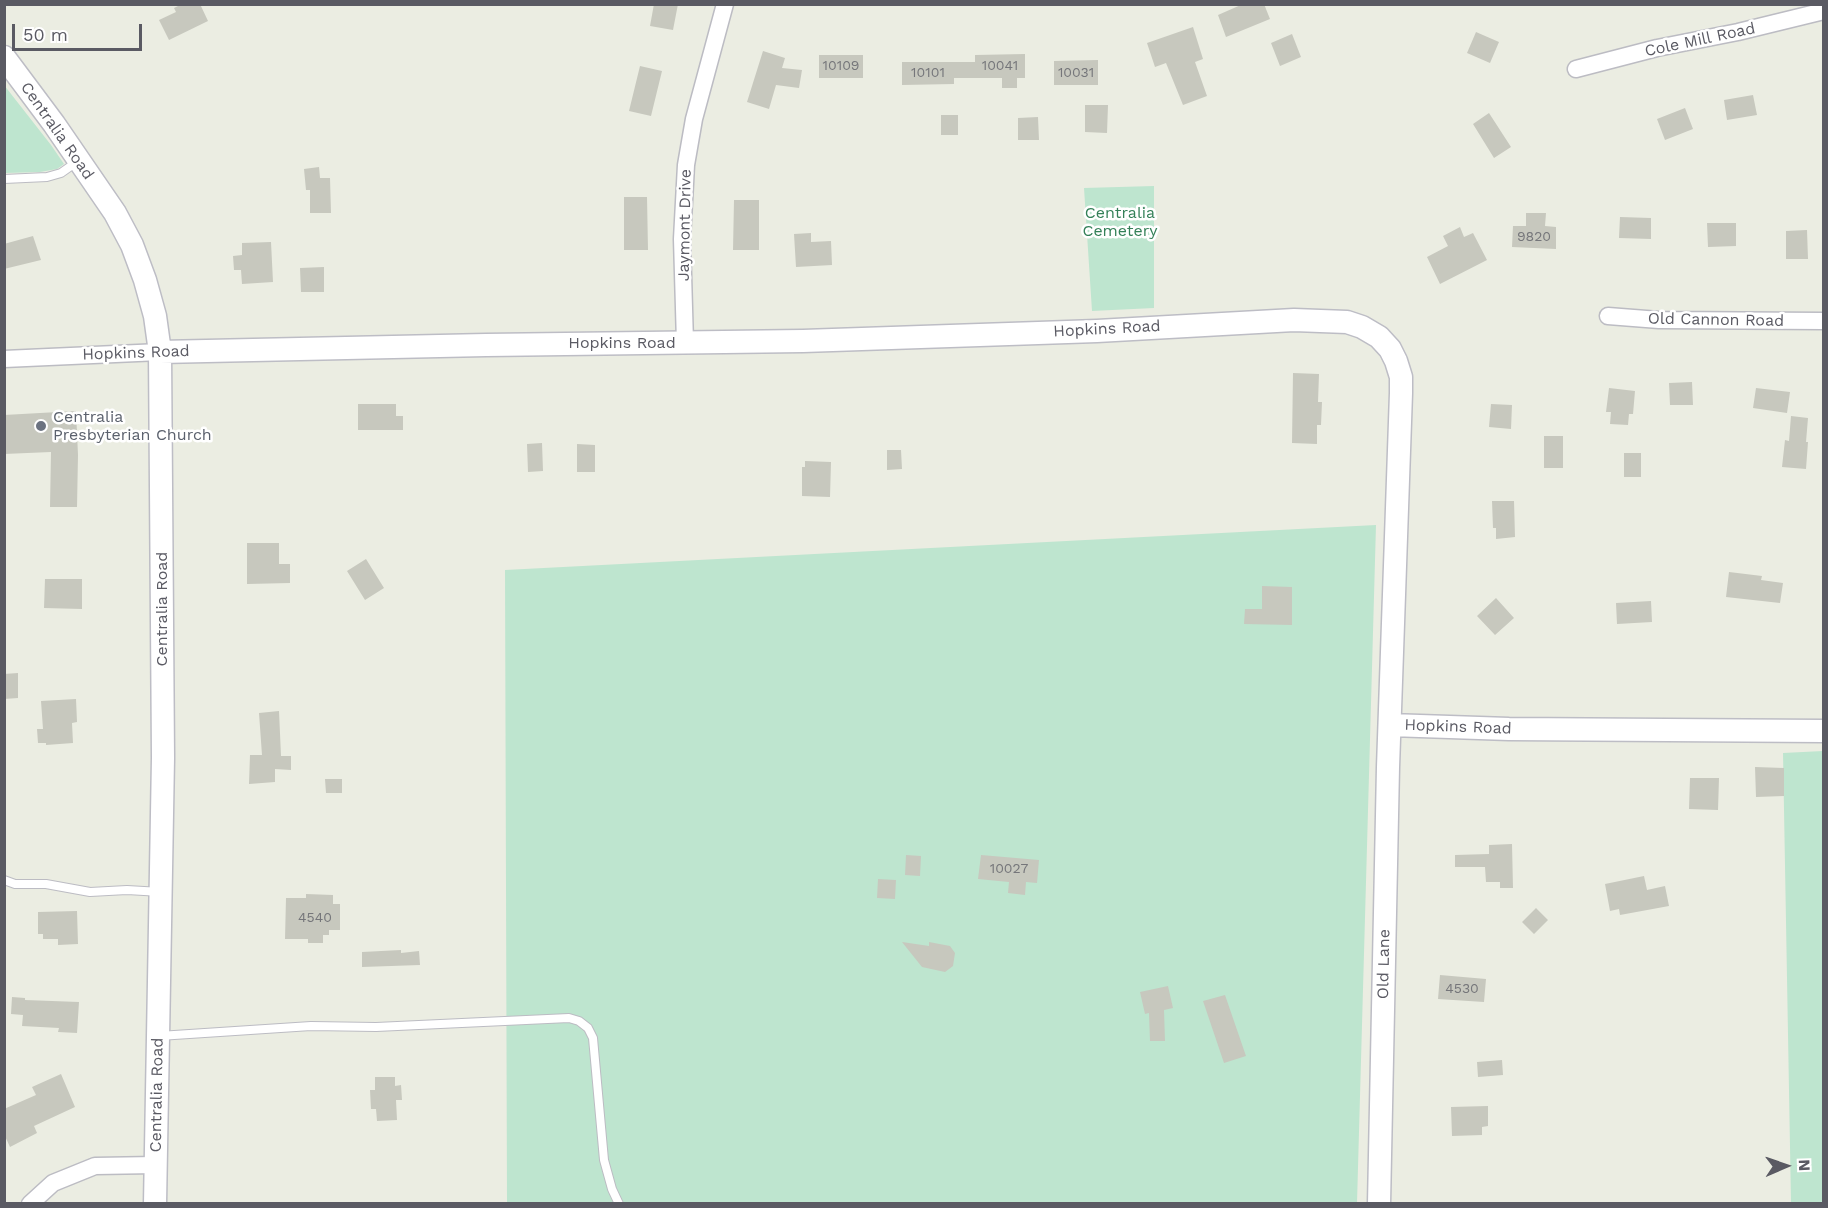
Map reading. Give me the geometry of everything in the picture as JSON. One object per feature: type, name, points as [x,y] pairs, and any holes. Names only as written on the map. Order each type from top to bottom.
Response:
[{"type":"main road","name":"Centralia Road","points":[[4,57],[79,160],[115,213],[132,245],[150,298],[160,352],[163,758],[155,1203]]},
{"type":"main road","name":"Hopkins Road","points":[[160,352],[803,341],[1097,331],[1294,320],[1347,322],[1362,327],[1379,337],[1390,350],[1401,376],[1390,725],[1509,729],[1824,731]]},
{"type":"main road","name":"Old Lane","points":[[1379,1203],[1390,725]]},
{"type":"street","name":"Jaymont Drive","points":[[686,343],[682,220],[686,165],[694,119],[724,4]]},
{"type":"street","name":"Cole Mill Road","points":[[1576,69],[1657,48],[1738,32],[1824,11]]},
{"type":"street","name":"Old Cannon Road","points":[[1608,316],[1659,320],[1824,321]]},
{"type":"street","name":"Hopkins Road","points":[[4,360],[160,352]]},
{"type":"street","points":[[30,1203],[53,1183],[95,1166],[156,1165]]},
{"type":"lane","points":[[4,179],[47,177],[62,173],[79,160]]},
{"type":"lane","points":[[4,880],[15,884],[46,884],[90,892],[127,890],[161,892]]},
{"type":"lane","points":[[158,1036],[311,1026],[376,1027],[569,1018],[579,1021],[588,1029],[593,1038],[604,1160],[612,1189],[619,1203]]},
{"type":"green space","points":[[4,85],[64,164],[57,169],[5,173]]},
{"type":"green space","name":"Centralia Cemetery","points":[[1154,186],[1154,308],[1092,311],[1084,188]]},
{"type":"green space","points":[[1376,525],[1357,1203],[507,1203],[505,570]]},
{"type":"green space","points":[[1823,751],[1823,1203],[1791,1203],[1783,753]]},
{"type":"building","points":[[182,4],[200,4],[208,21],[169,40],[159,20],[176,12],[174,8]]},
{"type":"building","points":[[654,4],[678,4],[673,30],[650,26]]},
{"type":"building","points":[[1243,4],[1264,4],[1270,19],[1226,37],[1218,15]]},
{"type":"building","points":[[1193,27],[1203,59],[1195,62],[1207,96],[1183,105],[1166,63],[1155,67],[1147,43]]},
{"type":"building","points":[[1476,32],[1499,42],[1490,63],[1467,53]]},
{"type":"building","points":[[1292,34],[1301,57],[1280,66],[1271,43]]},
{"type":"building","points":[[763,51],[785,58],[782,68],[802,70],[799,88],[776,85],[769,109],[747,102]]},
{"type":"building","points":[[1025,54],[1025,78],[1017,78],[1017,88],[1002,88],[1002,78],[954,78],[954,84],[902,85],[902,62],[975,62],[975,55]]},
{"type":"building","points":[[819,55],[863,55],[863,78],[819,78]]},
{"type":"building","points":[[1098,60],[1098,85],[1054,85],[1054,61]]},
{"type":"building","points":[[640,66],[662,71],[651,116],[629,111]]},
{"type":"building","points":[[1753,95],[1757,115],[1727,120],[1724,100]]},
{"type":"building","points":[[1085,105],[1108,105],[1107,133],[1085,132]]},
{"type":"building","points":[[1685,108],[1693,129],[1665,140],[1657,119]]},
{"type":"building","points":[[1489,113],[1511,147],[1494,158],[1473,124]]},
{"type":"building","points":[[941,115],[958,115],[958,135],[941,135]]},
{"type":"building","points":[[1038,117],[1039,140],[1018,140],[1018,118]]},
{"type":"building","points":[[319,167],[320,178],[330,178],[331,213],[310,213],[310,190],[306,190],[304,169]]},
{"type":"building","points":[[624,197],[647,197],[648,250],[624,250]]},
{"type":"building","points":[[734,200],[759,200],[759,250],[733,250]]},
{"type":"building","points":[[1526,213],[1546,213],[1545,226],[1556,227],[1556,249],[1512,247],[1513,226],[1526,226]]},
{"type":"building","points":[[1620,217],[1651,218],[1651,239],[1619,238]]},
{"type":"building","points":[[1707,223],[1736,223],[1736,246],[1708,247]]},
{"type":"building","points":[[1460,227],[1464,237],[1473,233],[1487,260],[1440,284],[1427,257],[1448,246],[1443,236]]},
{"type":"building","points":[[1807,230],[1808,259],[1786,259],[1786,231]]},
{"type":"building","points":[[811,233],[811,242],[831,241],[832,265],[796,267],[794,234]]},
{"type":"building","points":[[33,236],[41,260],[4,269],[4,244]]},
{"type":"building","points":[[271,242],[273,282],[242,284],[241,270],[234,270],[233,256],[242,255],[242,243]]},
{"type":"building","points":[[324,267],[324,292],[301,292],[300,268]]},
{"type":"building","points":[[1293,373],[1319,374],[1318,402],[1322,402],[1321,425],[1317,425],[1317,444],[1292,443]]},
{"type":"building","points":[[1692,382],[1693,405],[1670,405],[1669,383]]},
{"type":"building","points":[[1609,388],[1635,391],[1633,414],[1629,414],[1628,425],[1610,424],[1611,412],[1606,412]]},
{"type":"building","points":[[1756,388],[1790,392],[1787,413],[1753,408]]},
{"type":"building","points":[[358,404],[396,404],[396,416],[403,416],[403,430],[358,430]]},
{"type":"building","points":[[1491,404],[1512,405],[1511,429],[1489,427]]},
{"type":"building","name":"Centralia Presbyterian Church","points":[[76,411],[77,507],[50,507],[51,452],[4,454],[4,415]]},
{"type":"building","points":[[1791,416],[1808,418],[1806,469],[1782,467],[1785,440],[1789,441]]},
{"type":"building","points":[[1544,436],[1563,436],[1563,468],[1544,468]]},
{"type":"building","points":[[542,443],[543,471],[528,472],[527,444]]},
{"type":"building","points":[[577,444],[595,445],[595,472],[577,472]]},
{"type":"building","points":[[887,450],[901,450],[902,469],[887,470]]},
{"type":"building","points":[[1624,453],[1641,453],[1641,477],[1624,477]]},
{"type":"building","points":[[805,461],[831,462],[830,497],[802,496],[802,467],[805,467]]},
{"type":"building","points":[[1492,501],[1514,501],[1515,537],[1496,539],[1496,528],[1493,528]]},
{"type":"building","points":[[247,543],[279,543],[279,564],[290,564],[290,583],[247,584]]},
{"type":"building","points":[[366,559],[384,588],[365,600],[347,571]]},
{"type":"building","points":[[1729,572],[1762,576],[1761,580],[1783,583],[1780,603],[1726,597]]},
{"type":"building","points":[[45,579],[82,579],[82,609],[44,608]]},
{"type":"building","points":[[1262,586],[1292,587],[1292,625],[1244,624],[1245,609],[1262,609]]},
{"type":"building","points":[[1496,598],[1514,618],[1495,635],[1477,616]]},
{"type":"building","points":[[1651,601],[1652,622],[1617,624],[1616,603]]},
{"type":"building","points":[[18,673],[18,698],[4,699],[4,674]]},
{"type":"building","points":[[76,699],[77,722],[72,723],[73,743],[46,745],[46,743],[38,743],[37,729],[43,729],[41,701]]},
{"type":"building","points":[[279,711],[281,756],[291,756],[291,770],[275,769],[275,782],[249,784],[250,755],[262,755],[259,713]]},
{"type":"building","points":[[1755,767],[1784,768],[1784,796],[1756,797]]},
{"type":"building","points":[[1690,778],[1719,778],[1718,810],[1689,809]]},
{"type":"building","points":[[325,779],[342,779],[342,793],[326,793]]},
{"type":"building","points":[[1512,844],[1513,888],[1500,888],[1500,882],[1486,882],[1485,867],[1455,867],[1455,855],[1489,854],[1489,845]]},
{"type":"building","points":[[906,855],[921,856],[920,876],[905,875]]},
{"type":"building","points":[[981,855],[1039,860],[1037,883],[1026,882],[1025,895],[1008,893],[1009,882],[978,879]]},
{"type":"building","points":[[1644,876],[1647,890],[1665,886],[1669,906],[1620,915],[1619,909],[1610,911],[1605,884]]},
{"type":"building","points":[[878,879],[896,880],[895,899],[877,898]]},
{"type":"building","points":[[306,894],[333,895],[333,904],[340,904],[340,930],[329,930],[329,935],[323,935],[323,943],[308,943],[308,939],[285,939],[286,898],[306,898]]},
{"type":"building","points":[[1536,908],[1548,920],[1534,934],[1522,922]]},
{"type":"building","points":[[77,911],[78,944],[58,945],[58,939],[43,939],[43,934],[38,934],[38,912]]},
{"type":"building","points":[[902,942],[929,946],[929,942],[950,946],[955,953],[953,966],[945,972],[922,967]]},
{"type":"building","points":[[401,950],[401,953],[419,951],[420,965],[362,967],[362,952]]},
{"type":"building","points":[[1440,975],[1486,979],[1484,1002],[1438,999]]},
{"type":"building","points":[[1168,986],[1173,1008],[1164,1010],[1165,1041],[1150,1041],[1149,1013],[1145,1014],[1140,992]]},
{"type":"building","points":[[1225,995],[1246,1056],[1224,1063],[1203,1001]]},
{"type":"building","points":[[12,997],[25,998],[25,1000],[79,1002],[77,1033],[58,1032],[59,1028],[22,1026],[23,1015],[11,1014]]},
{"type":"building","points":[[1502,1060],[1503,1075],[1478,1077],[1477,1062]]},
{"type":"building","points":[[61,1074],[75,1107],[34,1126],[37,1133],[10,1147],[4,1134],[4,1109],[36,1095],[32,1087]]},
{"type":"building","points":[[375,1077],[395,1077],[395,1086],[401,1085],[402,1100],[396,1100],[397,1120],[377,1121],[376,1109],[371,1109],[370,1090],[375,1090]]},
{"type":"building","points":[[1488,1106],[1488,1126],[1482,1127],[1482,1135],[1452,1136],[1451,1107]]},
{"type":"place","name":"Centralia Presbyterian Church","points":[[41,426]]}]
